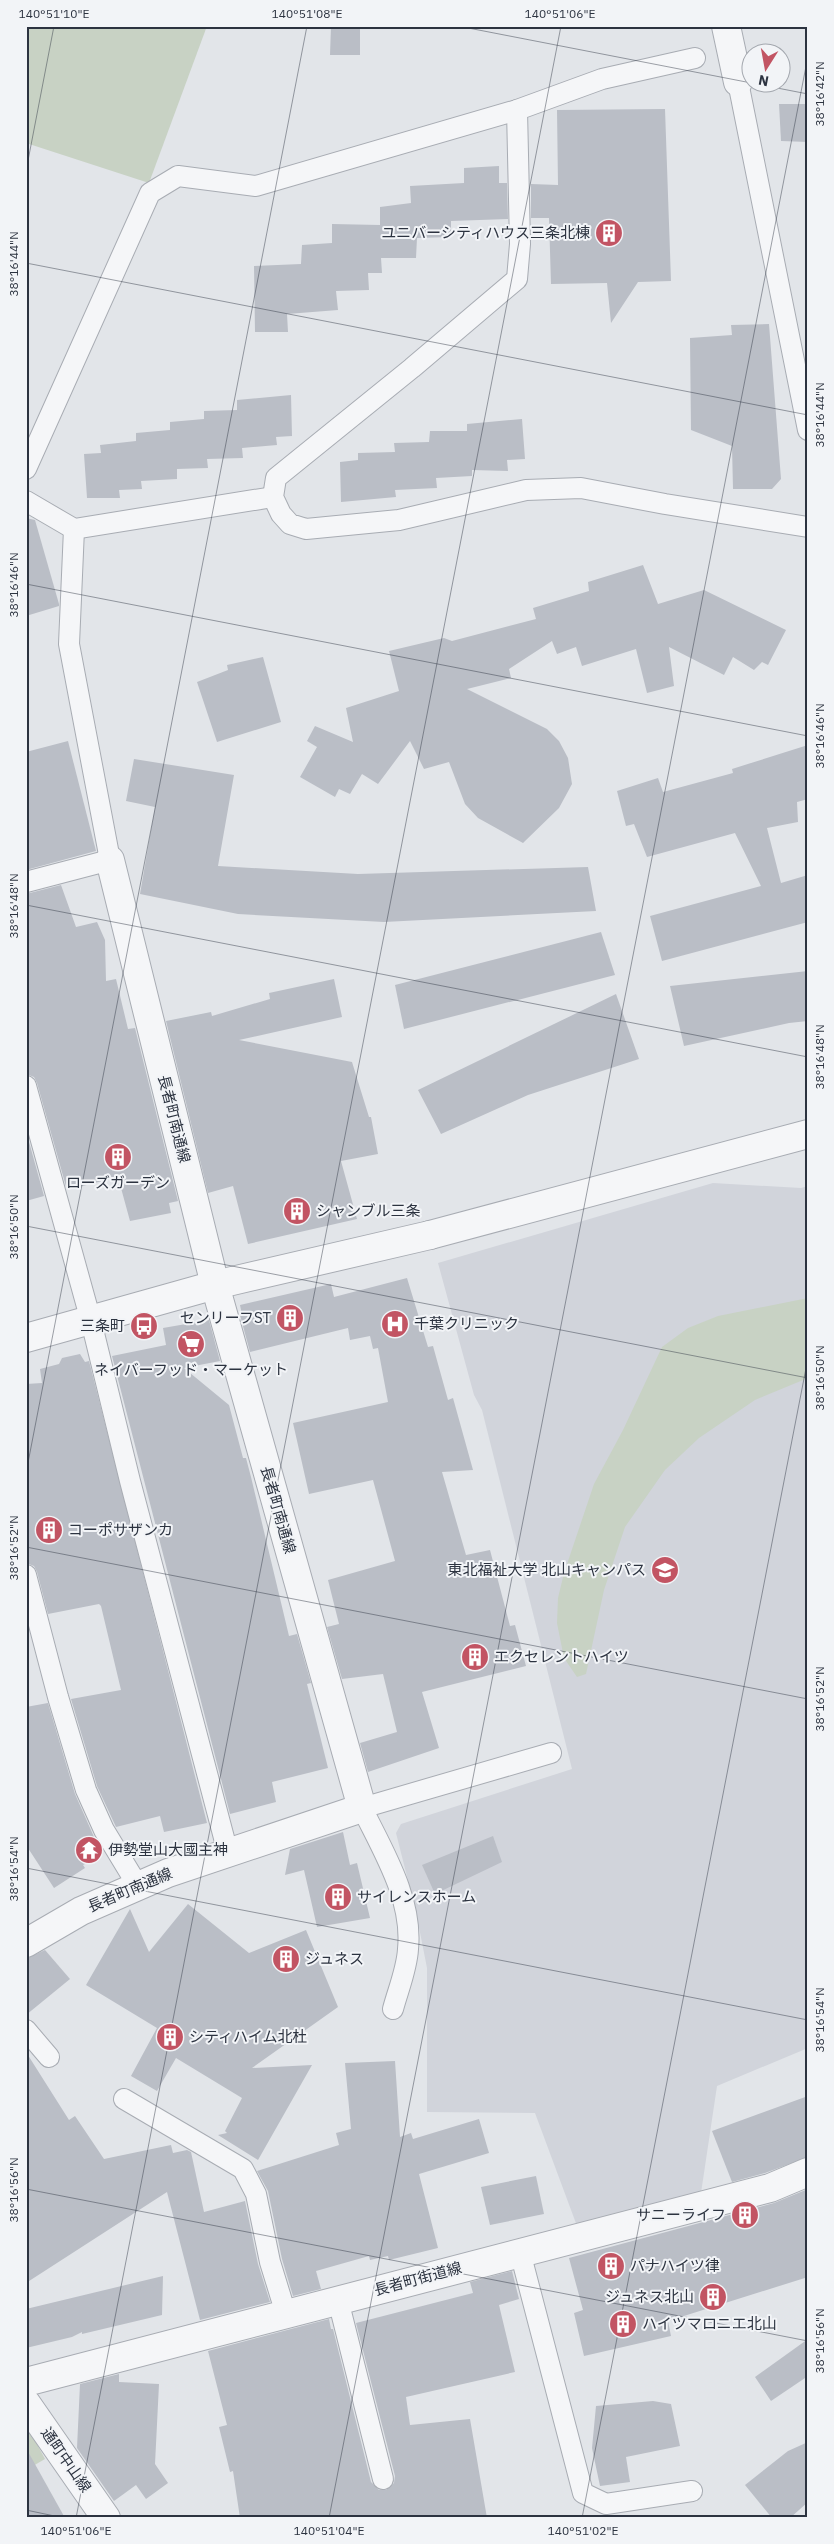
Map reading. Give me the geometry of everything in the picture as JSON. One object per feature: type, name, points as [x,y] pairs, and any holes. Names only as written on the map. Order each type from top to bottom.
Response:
[{"type":"street","points":[[726,26],[738,82]]},
{"type":"street","name":"長者町南通線","points":[[26,1943],[81,1910],[168,1873],[362,1808],[215,1285],[110,860]]},
{"type":"street","points":[[26,1338],[215,1285],[430,1235],[808,1134]]},
{"type":"street","name":"長者町街道線","points":[[26,2382],[770,2188],[808,2172]]},
{"type":"street","name":"通町中山線","points":[[26,2403],[106,2518]]},
{"type":"lane","points":[[26,469],[150,193],[178,176],[256,186],[517,110],[602,79],[695,58]]},
{"type":"lane","points":[[738,82],[808,430]]},
{"type":"lane","points":[[517,110],[520,244],[517,279],[412,368],[276,478],[273,497],[281,514],[290,524],[306,529],[399,520],[526,490],[581,488],[665,504],[808,527]]},
{"type":"lane","points":[[26,501],[74,529],[273,497]]},
{"type":"lane","points":[[26,882],[110,860],[69,644],[74,529]]},
{"type":"lane","points":[[26,1086],[92,1321],[130,1481],[228,1853]]},
{"type":"lane","points":[[26,1575],[58,1697],[86,1790],[104,1830],[138,1886]]},
{"type":"lane","points":[[393,2009],[408,1949],[406,1916],[395,1876],[362,1808],[551,1753]]},
{"type":"lane","points":[[26,2030],[49,2057]]},
{"type":"lane","points":[[124,2099],[243,2168],[256,2194],[270,2262],[286,2314]]},
{"type":"lane","points":[[520,2252],[583,2494],[606,2504],[692,2492]]},
{"type":"lane","points":[[338,2300],[383,2479]]},
{"type":"shaded area","name":"東北福祉大学 北山キャンパス","points":[[713,1183],[801,1188],[808,1186],[808,2048],[717,2086],[701,2193],[577,2226],[535,2113],[427,2112],[427,1968],[416,1912],[396,1833],[401,1824],[572,1769],[482,1410],[474,1395],[438,1263]]},
{"type":"green space","points":[[26,26],[207,26],[149,183],[26,143]]},
{"type":"green space","points":[[808,1298],[808,1378],[755,1400],[699,1438],[665,1470],[625,1527],[604,1590],[586,1674],[577,1677],[564,1658],[557,1623],[558,1598],[564,1573],[594,1484],[623,1430],[662,1347],[688,1328],[718,1316]]},
{"type":"green space","points":[[26,2424],[45,2459],[26,2470]]},
{"type":"building","points":[[331,26],[360,26],[360,55],[330,55]]},
{"type":"building","points":[[779,104],[808,104],[808,142],[781,141]]},
{"type":"building","name":"ユニバーシティハウス三条北棟","points":[[665,109],[671,281],[638,282],[611,323],[607,283],[551,284],[549,218],[531,218],[531,184],[558,185],[557,110]]},
{"type":"building","points":[[499,166],[499,183],[507,183],[508,219],[451,221],[451,237],[417,238],[416,258],[381,258],[382,273],[368,273],[369,290],[336,291],[338,310],[287,314],[288,332],[255,332],[254,266],[301,264],[302,245],[332,243],[332,224],[380,225],[380,207],[411,203],[410,186],[464,183],[464,168]]},
{"type":"building","points":[[769,324],[781,479],[772,489],[733,489],[732,446],[691,430],[690,338],[732,335],[731,325]]},
{"type":"building","points":[[291,395],[292,436],[276,437],[277,445],[242,448],[243,458],[207,459],[208,468],[177,469],[177,479],[141,481],[142,489],[119,490],[120,498],[87,498],[84,454],[101,453],[100,445],[136,441],[136,433],[170,430],[170,422],[204,419],[204,411],[237,410],[237,400]]},
{"type":"building","points":[[522,419],[525,459],[507,460],[508,471],[472,470],[472,476],[436,478],[437,488],[395,490],[396,497],[341,502],[340,462],[358,460],[358,453],[395,452],[394,443],[429,442],[430,431],[467,431],[467,424]]},
{"type":"building","points":[[26,518],[35,520],[59,606],[26,616]]},
{"type":"building","points":[[643,565],[658,604],[704,590],[786,630],[768,665],[762,662],[754,670],[733,657],[724,675],[669,647],[674,686],[647,693],[636,649],[582,666],[576,647],[557,654],[552,641],[509,669],[511,678],[467,689],[547,729],[559,741],[568,758],[572,784],[559,808],[523,843],[478,818],[465,804],[449,762],[424,769],[410,741],[378,784],[362,774],[350,794],[339,789],[335,797],[300,777],[317,747],[307,741],[315,726],[353,742],[346,708],[399,691],[389,651],[444,638],[452,641],[536,619],[533,608],[589,591],[588,582]]},
{"type":"building","points":[[263,657],[281,722],[217,742],[197,682],[228,670],[227,665]]},
{"type":"building","points":[[68,741],[96,851],[26,870],[26,752]]},
{"type":"building","points":[[808,745],[808,799],[797,802],[798,822],[767,828],[781,883],[808,875],[808,922],[662,961],[650,916],[761,886],[735,833],[647,857],[634,824],[626,826],[617,791],[658,778],[663,792],[733,773],[732,769]]},
{"type":"building","points":[[134,759],[234,775],[218,866],[358,874],[588,867],[596,911],[384,922],[238,914],[140,894],[155,807],[126,801]]},
{"type":"building","points":[[61,885],[76,927],[97,922],[105,940],[106,981],[116,979],[128,1029],[135,1028],[178,1201],[169,1203],[171,1213],[130,1221],[118,1177],[67,1190],[37,1083],[34,1077],[26,1074],[26,894]]},
{"type":"building","points":[[601,932],[615,975],[404,1029],[395,985]]},
{"type":"building","points":[[808,971],[808,1021],[789,1023],[684,1046],[670,986]]},
{"type":"building","points":[[334,979],[342,1017],[239,1040],[352,1062],[369,1117],[371,1117],[378,1154],[341,1161],[357,1219],[248,1244],[233,1186],[208,1193],[166,1021],[211,1012],[212,1016],[270,999],[269,993]]},
{"type":"building","points":[[616,994],[639,1059],[528,1095],[441,1134],[418,1090]]},
{"type":"building","points":[[26,1131],[44,1196],[26,1201]]},
{"type":"building","points":[[407,1278],[428,1347],[433,1346],[448,1400],[453,1398],[473,1470],[442,1472],[466,1555],[490,1550],[510,1626],[515,1625],[526,1666],[422,1692],[439,1748],[368,1772],[360,1743],[397,1732],[383,1674],[342,1679],[327,1627],[339,1624],[328,1580],[395,1561],[373,1480],[309,1494],[293,1423],[388,1402],[378,1348],[373,1349],[370,1336],[350,1340],[348,1328],[250,1352],[240,1315],[242,1315],[240,1305],[331,1284],[334,1297]]},
{"type":"building","points":[[209,1320],[220,1361],[184,1368],[229,1405],[243,1458],[246,1458],[251,1477],[289,1636],[297,1634],[311,1683],[307,1684],[328,1768],[272,1782],[276,1802],[230,1814],[112,1356],[166,1345],[163,1328]]},
{"type":"building","points":[[80,1354],[85,1362],[89,1361],[207,1823],[164,1832],[160,1816],[116,1827],[97,1786],[71,1699],[121,1690],[101,1606],[99,1604],[48,1614],[37,1572],[34,1566],[26,1563],[26,1384],[42,1383],[40,1369],[59,1364],[62,1358]]},
{"type":"building","points":[[48,1703],[75,1794],[102,1855],[83,1865],[85,1868],[54,1888],[26,1845],[26,1707]]},
{"type":"building","name":"サイレンスホーム","points":[[343,1832],[350,1865],[357,1863],[370,1918],[317,1927],[304,1870],[285,1875],[290,1849]]},
{"type":"building","points":[[493,1836],[502,1862],[435,1894],[422,1865]]},
{"type":"building","points":[[188,1904],[249,1953],[306,1930],[338,2007],[252,2068],[312,2065],[258,2160],[218,2135],[227,2133],[225,2131],[242,2098],[176,2058],[157,2091],[131,2076],[157,2028],[86,1985],[130,1909],[149,1952]]},
{"type":"building","points":[[45,1950],[70,1979],[26,2015],[26,1959]]},
{"type":"building","points":[[26,2052],[69,2120],[75,2116],[104,2159],[171,2145],[173,2153],[187,2150],[191,2152],[204,2212],[245,2201],[258,2264],[270,2302],[200,2320],[167,2192],[26,2283]]},
{"type":"building","points":[[395,2061],[400,2137],[411,2133],[413,2139],[479,2119],[489,2153],[419,2174],[438,2248],[389,2260],[388,2256],[370,2260],[369,2256],[316,2271],[321,2289],[293,2296],[282,2259],[268,2191],[257,2171],[339,2145],[336,2133],[351,2129],[345,2063]]},
{"type":"building","points":[[808,2096],[808,2157],[765,2173],[732,2182],[712,2131]]},
{"type":"building","points":[[536,2176],[544,2214],[490,2225],[481,2187]]},
{"type":"building","points":[[808,2189],[808,2277],[668,2321],[671,2336],[584,2356],[574,2313],[583,2310],[569,2258],[774,2203]]},
{"type":"building","points":[[512,2271],[519,2299],[499,2305],[515,2372],[406,2397],[410,2425],[470,2419],[487,2518],[240,2518],[233,2471],[230,2472],[219,2427],[227,2425],[208,2351],[329,2319],[371,2482],[379,2490],[386,2490],[394,2483],[395,2476],[356,2323],[473,2293],[470,2282]]},
{"type":"building","points":[[163,2276],[162,2315],[82,2334],[82,2332],[72,2337],[26,2348],[26,2309]]},
{"type":"building","points":[[808,2339],[808,2376],[771,2401],[755,2377]]},
{"type":"building","points":[[119,2374],[119,2382],[159,2384],[155,2464],[168,2483],[146,2499],[136,2485],[114,2501],[77,2448],[80,2384]]},
{"type":"building","points":[[653,2401],[671,2404],[680,2446],[626,2457],[630,2482],[600,2486],[592,2448],[596,2406]]},
{"type":"building","points":[[808,2442],[808,2502],[790,2518],[772,2518],[745,2485],[788,2451]]},
{"type":"building","points":[[26,2448],[65,2518],[26,2518]]},
{"type":"place","name":"ユニバーシティハウス三条北棟","points":[[609,233]]},
{"type":"place","name":"ローズガーデン","points":[[118,1157]]},
{"type":"place","name":"シャンブル三条","points":[[297,1211]]},
{"type":"place","name":"センリーフST","points":[[290,1318]]},
{"type":"place","name":"千葉クリニック","points":[[395,1324]]},
{"type":"place","name":"三条町","points":[[144,1326]]},
{"type":"place","name":"ネイバーフッド・マーケット","points":[[191,1344]]},
{"type":"place","name":"コーポサザンカ","points":[[49,1530]]},
{"type":"place","name":"東北福祉大学 北山キャンパス","points":[[665,1570]]},
{"type":"place","name":"エクセレントハイツ","points":[[475,1657]]},
{"type":"place","name":"伊勢堂山大國主神","points":[[89,1850]]},
{"type":"place","name":"サイレンスホーム","points":[[338,1897]]},
{"type":"place","name":"ジュネス","points":[[286,1959]]},
{"type":"place","name":"シティハイム北杜","points":[[170,2037]]},
{"type":"place","name":"サニーライフ","points":[[745,2215]]},
{"type":"place","name":"パナハイツ律","points":[[611,2266]]},
{"type":"place","name":"ジュネス北山","points":[[713,2297]]},
{"type":"place","name":"ハイツマロニエ北山","points":[[623,2324]]}]
